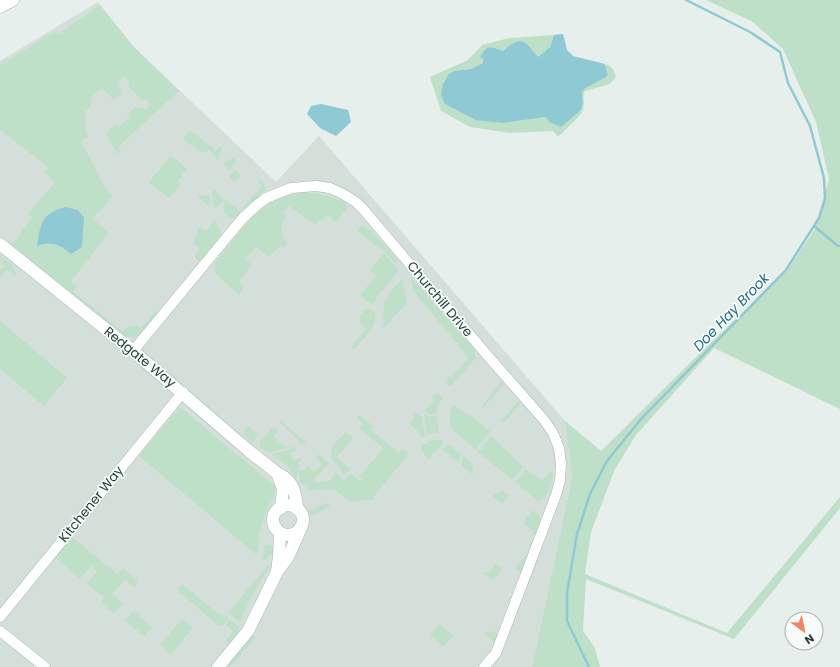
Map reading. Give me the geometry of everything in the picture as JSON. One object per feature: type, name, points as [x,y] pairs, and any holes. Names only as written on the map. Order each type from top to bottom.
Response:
[{"type":"street","points":[[0,8],[13,0]]},
{"type":"street","name":"Churchill Drive","points":[[133,351],[243,218],[266,198],[291,188],[316,186],[330,188],[356,202],[544,420],[553,433],[559,448],[561,464],[560,480],[556,495],[496,653],[484,667]]},
{"type":"street","name":"Redgate Way","points":[[0,244],[183,392],[249,451],[277,473],[283,475],[292,485],[296,497],[297,509],[300,512],[303,521],[300,530],[288,557],[276,572],[248,631],[218,667]]},
{"type":"street","name":"Kitchener Way","points":[[0,617],[183,392]]},
{"type":"street","name":"Redgate Way","points":[[276,572],[279,556],[280,533],[276,529],[274,520],[277,511],[281,508],[282,489],[277,473]]},
{"type":"street","points":[[281,508],[289,506],[297,509]]},
{"type":"street","points":[[280,533],[284,535],[293,535],[300,530]]},
{"type":"street","points":[[0,631],[45,667]]},
{"type":"shaded area","points":[[98,2],[133,46],[276,182],[319,136],[565,421],[572,477],[532,667],[0,667],[0,61]]},
{"type":"green space","points":[[706,0],[840,0],[840,409],[714,348],[636,435],[615,469],[591,532],[585,574],[727,633],[840,497],[840,508],[734,639],[586,579],[583,631],[595,648],[600,667],[532,667],[572,477],[565,421],[601,451],[708,345],[787,271],[815,229],[829,179],[816,122],[783,49],[753,22]]},
{"type":"green space","points":[[100,5],[132,45],[179,91],[118,147],[121,151],[117,154],[106,133],[116,124],[119,127],[130,116],[128,114],[135,107],[146,109],[151,104],[147,100],[141,100],[129,87],[129,81],[124,76],[119,81],[121,93],[114,100],[102,88],[91,97],[92,100],[87,111],[85,111],[85,128],[88,137],[82,140],[82,143],[106,189],[113,196],[93,219],[109,233],[71,281],[77,286],[72,291],[122,331],[131,326],[141,328],[156,311],[159,313],[135,338],[126,337],[0,238],[2,237],[13,244],[32,217],[28,214],[55,182],[45,173],[48,168],[46,165],[0,130],[0,65],[56,31],[58,34]]},
{"type":"green space","points":[[554,35],[550,47],[538,58],[524,42],[518,42],[510,45],[503,51],[493,47],[480,58],[484,58],[483,63],[471,69],[454,71],[503,123],[546,117],[583,103],[582,93],[584,89],[608,75],[605,64],[611,67],[616,77],[610,84],[585,91],[583,110],[558,137],[553,131],[510,133],[470,127],[441,111],[430,77],[468,60],[482,45],[509,38]]},
{"type":"green space","points":[[190,130],[216,151],[220,146],[222,148],[218,160],[214,158],[215,155],[209,149],[202,153],[183,139]]},
{"type":"green space","points":[[171,155],[187,169],[178,181],[181,184],[169,198],[149,182]]},
{"type":"green space","points":[[233,158],[237,161],[230,170],[223,165],[226,161]]},
{"type":"green space","points":[[235,169],[241,175],[235,182],[229,177]]},
{"type":"green space","points":[[261,181],[266,187],[266,190],[242,210],[241,209],[262,186],[259,182]]},
{"type":"green space","points":[[212,188],[222,197],[223,201],[215,208],[214,207]]},
{"type":"green space","points":[[300,193],[313,193],[328,196],[346,203],[347,208],[336,222],[327,215],[315,225],[289,206],[283,213],[286,216],[282,230],[283,237],[287,244],[283,248],[280,246],[269,257],[256,247],[245,259],[252,265],[240,280],[243,289],[239,295],[216,274],[214,269],[215,263],[241,230],[264,207],[278,198]]},
{"type":"green space","points":[[209,195],[210,207],[197,196]]},
{"type":"green space","points":[[225,199],[241,212],[235,218],[230,218],[224,213]]},
{"type":"green space","points":[[215,219],[222,235],[202,260],[198,261],[195,256],[199,248],[193,243],[200,227],[206,231]]},
{"type":"green space","points":[[364,226],[373,232],[399,262],[397,265],[381,248],[376,246],[357,231],[359,227]]},
{"type":"green space","points":[[384,253],[399,270],[377,297],[374,305],[360,295],[376,276],[370,270]]},
{"type":"green space","points":[[0,255],[12,265],[17,277],[7,269],[0,278],[0,270],[5,267],[0,259]]},
{"type":"green space","points":[[411,277],[475,350],[475,359],[452,385],[448,385],[446,381],[449,376],[452,377],[469,358],[414,292]]},
{"type":"green space","points":[[402,278],[407,303],[384,328],[382,327],[384,324],[384,308],[386,298]]},
{"type":"green space","points":[[367,308],[375,313],[374,324],[369,333],[354,349],[351,347],[365,330],[360,323],[360,315]]},
{"type":"green space","points":[[0,321],[67,378],[44,406],[0,369]]},
{"type":"green space","points":[[502,381],[504,384],[483,408],[481,407]]},
{"type":"green space","points":[[437,393],[442,398],[437,408],[437,414],[429,414],[424,412],[434,401],[431,398]]},
{"type":"green space","points":[[518,401],[520,404],[504,423],[501,421]]},
{"type":"green space","points":[[453,406],[462,410],[490,431],[476,450],[453,430],[450,422],[450,410]]},
{"type":"green space","points":[[180,407],[275,486],[274,498],[265,516],[258,537],[260,540],[257,555],[139,456]]},
{"type":"green space","points":[[415,413],[421,417],[422,416],[425,435],[424,438],[421,437],[419,432],[408,423],[412,422]]},
{"type":"green space","points":[[424,414],[436,416],[439,433],[427,434]]},
{"type":"green space","points":[[360,415],[373,426],[370,429],[399,453],[403,449],[409,454],[374,496],[375,499],[351,502],[333,489],[309,490],[299,481],[299,471],[303,471],[308,466],[315,472],[322,464],[316,458],[319,454],[329,463],[315,478],[316,483],[329,481],[334,477],[335,470],[342,481],[351,474],[360,481],[362,478],[360,476],[383,448],[359,428],[363,423],[357,418]]},
{"type":"green space","points":[[281,421],[307,443],[300,445],[297,439],[280,422]]},
{"type":"green space","points":[[247,425],[257,435],[256,439],[252,442],[244,434]]},
{"type":"green space","points":[[274,426],[278,431],[273,437],[286,447],[295,446],[268,452],[259,447],[260,442]]},
{"type":"green space","points":[[345,432],[353,438],[337,457],[351,470],[342,474],[341,470],[332,459],[331,448]]},
{"type":"green space","points":[[491,436],[523,467],[512,480],[478,452]]},
{"type":"green space","points":[[441,440],[444,442],[429,459],[423,453],[421,444],[427,444],[427,441]]},
{"type":"green space","points":[[448,444],[461,454],[459,463],[442,450]]},
{"type":"green space","points":[[296,449],[290,453],[293,460],[300,458],[301,460],[298,463],[299,468],[296,479],[287,466],[272,454]]},
{"type":"green space","points":[[463,456],[473,465],[473,475],[461,465]]},
{"type":"green space","points":[[526,469],[542,481],[548,474],[553,472],[551,486],[543,499],[538,501],[515,482]]},
{"type":"green space","points":[[502,491],[509,495],[502,504],[493,496],[494,494]]},
{"type":"green space","points":[[326,503],[329,504],[329,507],[311,516],[308,511]]},
{"type":"green space","points":[[533,510],[539,515],[542,523],[522,574],[515,568],[532,548],[529,545],[535,537],[531,534],[533,531],[523,523]]},
{"type":"green space","points":[[71,536],[117,574],[123,568],[138,581],[134,587],[125,580],[112,594],[123,603],[114,614],[101,603],[104,597],[87,584],[97,571],[91,566],[80,579],[54,556]]},
{"type":"green space","points":[[265,544],[274,546],[274,550],[265,561],[262,559]]},
{"type":"green space","points":[[269,564],[270,566],[251,597],[240,622],[228,613]]},
{"type":"green space","points":[[496,564],[502,569],[493,581],[484,573],[485,571],[488,573]]},
{"type":"green space","points":[[182,584],[224,618],[226,616],[229,618],[222,626],[218,625],[177,590]]},
{"type":"green space","points":[[133,611],[152,627],[144,636],[125,621]]},
{"type":"green space","points":[[182,619],[193,628],[171,655],[160,645]]},
{"type":"green space","points":[[230,620],[239,626],[238,632],[230,642],[225,642],[233,631],[226,625]]},
{"type":"green space","points":[[439,624],[453,635],[444,647],[430,635]]},
{"type":"green space","points":[[494,631],[497,634],[495,643],[484,633]]},
{"type":"green space","points":[[253,635],[255,638],[230,667],[227,667],[227,664]]},
{"type":"water","points":[[563,34],[567,50],[573,56],[605,64],[608,75],[584,89],[582,93],[583,103],[580,111],[561,127],[549,122],[546,117],[503,123],[476,120],[445,104],[441,95],[443,84],[449,74],[454,71],[471,69],[483,63],[483,58],[480,58],[487,48],[492,47],[503,51],[519,41],[530,47],[538,57],[550,47],[554,35]]},
{"type":"water","points":[[321,104],[348,110],[351,122],[336,136],[320,128],[307,114],[311,106]]},
{"type":"water","points":[[65,207],[78,210],[84,217],[82,247],[71,254],[55,244],[37,246],[43,221],[51,213]]},
{"type":"waterway","name":"Doe Hay Brook","points":[[589,667],[567,621],[567,593],[577,534],[590,494],[607,461],[641,419],[786,270],[819,218],[825,199],[824,178],[810,126],[788,83],[780,52],[750,32],[686,0]]},
{"type":"waterway","points":[[814,226],[838,246],[840,246]]}]
